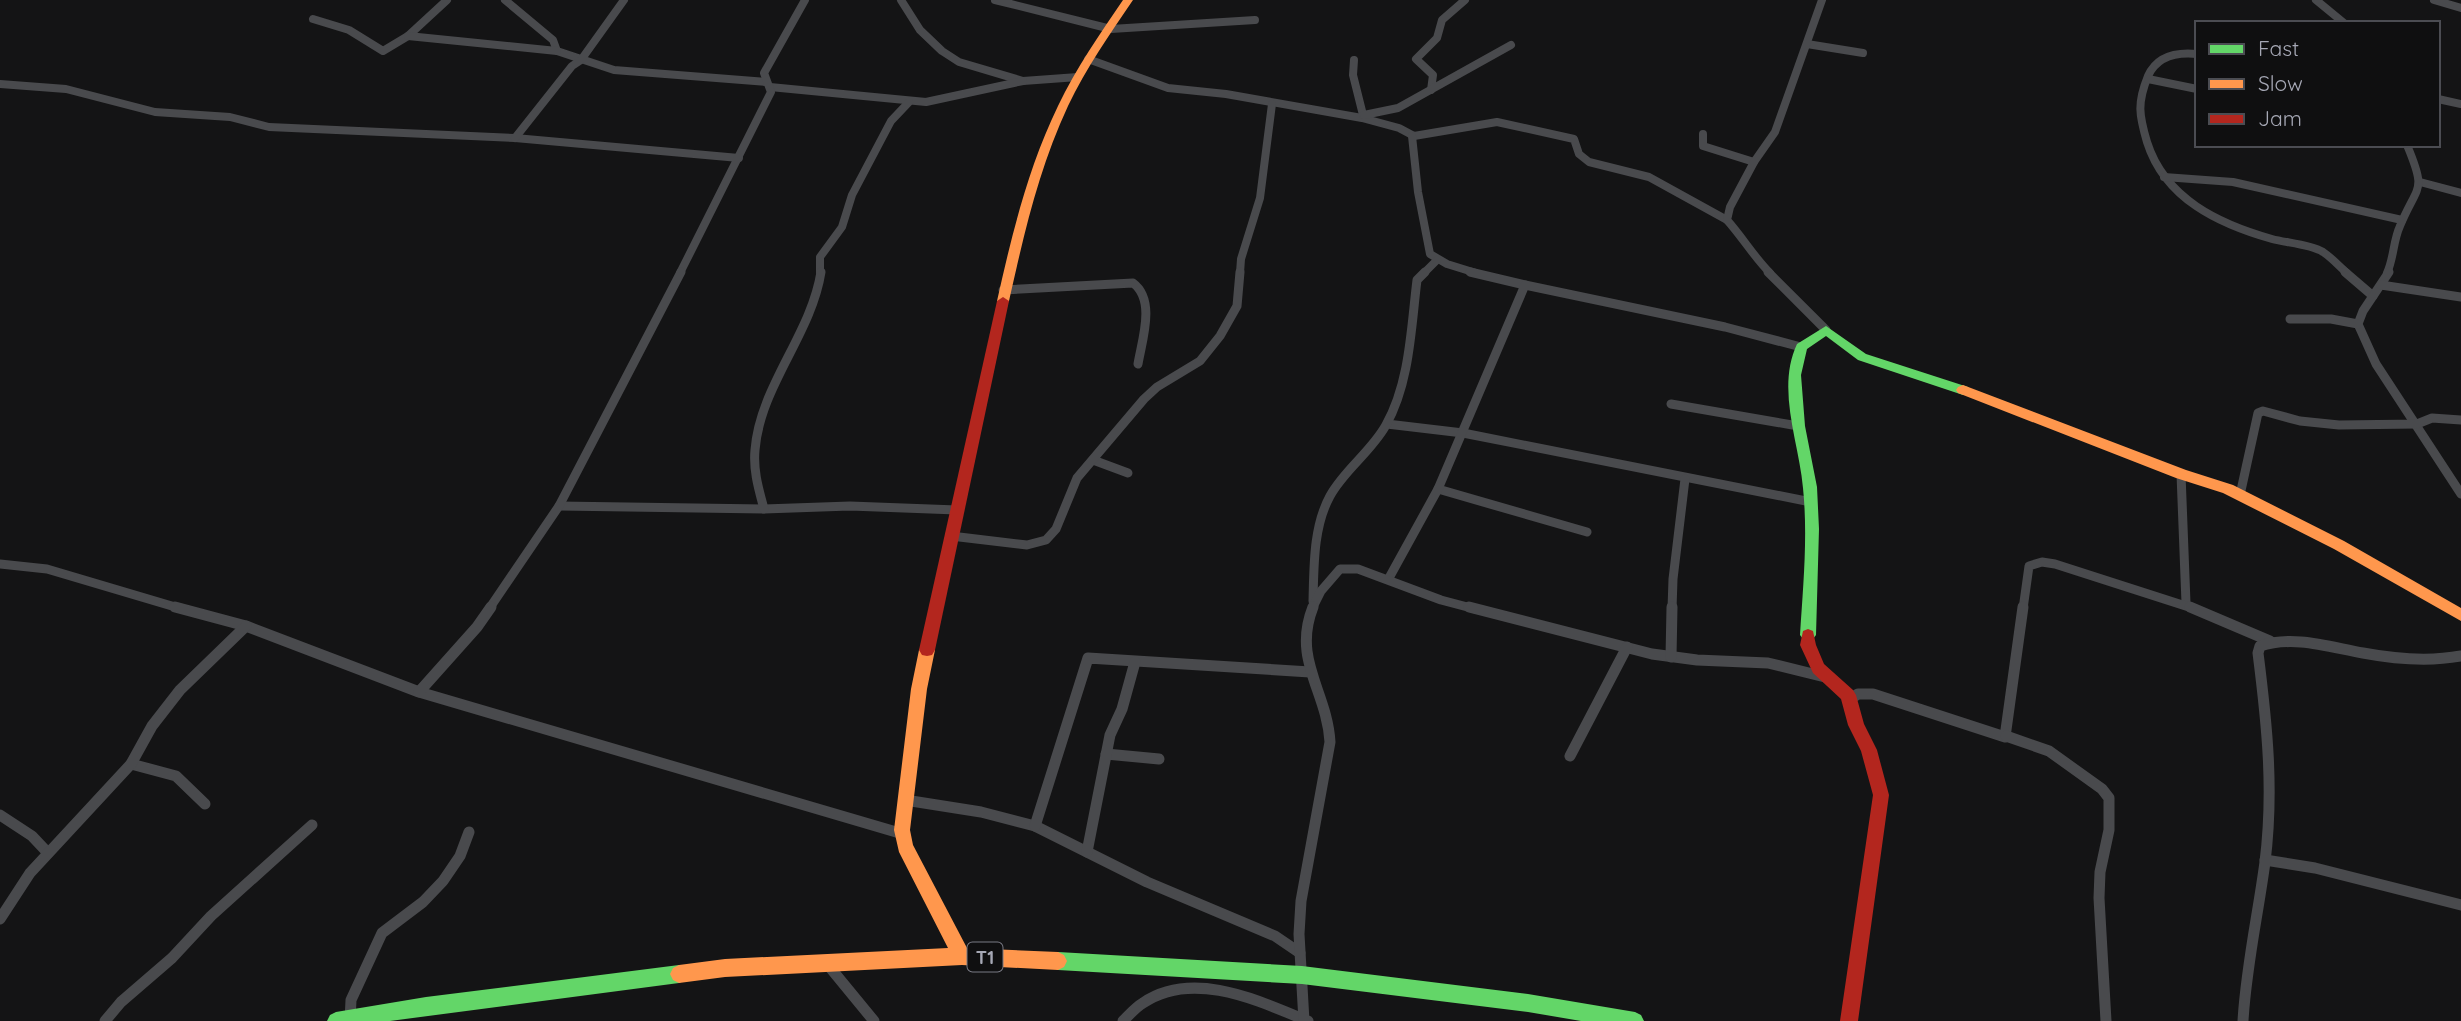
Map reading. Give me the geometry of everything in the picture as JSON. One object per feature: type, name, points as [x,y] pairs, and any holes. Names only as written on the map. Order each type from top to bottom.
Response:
[{"type":"main road","points":[[962,956],[905,846],[903,834],[919,689],[1003,290],[1022,212],[1045,147],[1078,77],[1128,0]]},
{"type":"main road","points":[[1849,1021],[1881,795],[1869,750],[1856,725],[1850,699],[1843,688],[1829,678],[1812,657],[1806,634],[1811,502],[1798,426],[1795,375],[1801,347],[1826,330],[1862,357],[1938,381],[2240,495],[2339,545],[2461,615]]},
{"type":"main road","name":"T1","points":[[336,1021],[725,968],[962,956],[1302,975],[1528,1003],[1635,1021]]},
{"type":"street","points":[[313,19],[349,30],[379,50],[388,50],[408,36],[447,0]]},
{"type":"street","points":[[505,0],[553,40],[557,51]]},
{"type":"street","points":[[515,138],[572,66],[581,60],[624,0]]},
{"type":"street","points":[[419,692],[477,627],[559,506],[739,158],[771,92],[764,74],[805,0]]},
{"type":"street","points":[[901,0],[912,21],[951,58],[1023,81]]},
{"type":"street","points":[[995,0],[1111,29],[1255,20]]},
{"type":"street","points":[[1430,90],[1433,75],[1416,59],[1437,38],[1442,20],[1465,0]]},
{"type":"street","points":[[1727,220],[1730,207],[1754,162],[1775,132],[1822,0]]},
{"type":"street","points":[[2316,0],[2342,21]]},
{"type":"street","points":[[2434,0],[2461,8]]},
{"type":"street","points":[[408,36],[557,51],[603,68],[630,72],[704,75],[909,102],[947,99],[1023,81],[1078,77]]},
{"type":"street","points":[[1807,44],[1863,53]]},
{"type":"street","points":[[1362,116],[1398,108],[1511,45]]},
{"type":"street","points":[[2195,54],[2179,52],[2165,57],[2152,68],[2139,98],[2141,122],[2153,160],[2164,177],[2193,203],[2226,225],[2322,251],[2373,296]]},
{"type":"street","points":[[1088,59],[1155,84],[1362,116],[1399,128],[1412,136],[1495,122],[1574,139],[1581,156],[1589,162],[1649,177],[1727,220],[1742,237],[1751,254],[1826,330]]},
{"type":"street","points":[[1354,60],[1353,75],[1362,116]]},
{"type":"street","points":[[2148,79],[2195,89]]},
{"type":"street","points":[[0,85],[66,89],[147,110],[230,117],[269,127],[515,138],[739,158]]},
{"type":"street","points":[[2440,99],[2461,104]]},
{"type":"street","points":[[764,509],[757,491],[752,449],[765,409],[811,308],[823,270],[820,257],[842,227],[852,195],[891,121],[909,102]]},
{"type":"street","points":[[951,536],[1027,545],[1046,540],[1056,528],[1074,482],[1144,399],[1205,357],[1234,311],[1239,296],[1241,259],[1260,198],[1272,104]]},
{"type":"street","points":[[1703,134],[1703,146],[1754,162]]},
{"type":"street","points":[[1412,136],[1428,249],[1437,260],[1525,285],[1725,327],[1801,347]]},
{"type":"street","points":[[2358,324],[2392,263],[2402,220],[2415,201],[2420,182],[2408,147]]},
{"type":"street","points":[[2164,177],[2233,182],[2299,194],[2402,220]]},
{"type":"street","points":[[2420,182],[2461,193]]},
{"type":"street","points":[[1123,1021],[1152,995],[1183,988],[1219,991],[1246,998],[1306,1020],[1300,953],[1301,901],[1330,742],[1329,719],[1306,658],[1305,636],[1313,605],[1315,554],[1322,516],[1330,495],[1373,445],[1387,424],[1406,370],[1418,279],[1437,260]]},
{"type":"street","points":[[1003,290],[1133,283],[1139,285],[1144,291],[1145,301],[1138,364]]},
{"type":"street","points":[[1389,578],[1438,489],[1525,285]]},
{"type":"street","points":[[2381,285],[2461,297]]},
{"type":"street","points":[[2290,319],[2313,318],[2358,324]]},
{"type":"street","points":[[2358,324],[2376,363],[2461,494]]},
{"type":"street","points":[[1671,404],[1798,426]]},
{"type":"street","points":[[2240,495],[2258,413],[2263,411],[2292,420],[2329,424],[2417,424],[2426,418],[2461,420]]},
{"type":"street","points":[[1387,424],[1463,433],[1811,502]]},
{"type":"street","points":[[1093,460],[1128,473]]},
{"type":"street","points":[[2180,474],[2186,603]]},
{"type":"street","points":[[1671,657],[1673,579],[1685,479]]},
{"type":"street","points":[[1438,489],[1587,532]]},
{"type":"street","points":[[559,506],[764,509],[850,506],[957,510]]},
{"type":"street","points":[[2006,736],[2029,566],[2042,562],[2186,603],[2270,641],[2416,660],[2461,656]]},
{"type":"street","points":[[0,564],[47,569],[246,626],[419,692],[903,834]]},
{"type":"street","points":[[1313,605],[1328,582],[1342,568],[1358,569],[1389,578],[1441,600],[1627,647],[1671,657],[1768,663],[1829,678]]},
{"type":"street","points":[[0,919],[15,893],[48,853],[131,764],[152,726],[180,690],[246,626]]},
{"type":"street","points":[[2243,1021],[2246,970],[2265,860],[2270,752],[2258,653],[2260,646],[2270,641]]},
{"type":"street","points":[[1570,756],[1627,647]]},
{"type":"street","points":[[1035,826],[1087,660],[1310,672]]},
{"type":"street","points":[[1087,852],[1106,754],[1135,662]]},
{"type":"street","points":[[1850,699],[1858,694],[1873,694],[2049,751],[2102,789],[2109,798],[2109,830],[2100,873],[2099,898],[2106,1021]]},
{"type":"street","points":[[1106,754],[1159,759]]},
{"type":"street","points":[[131,764],[176,776],[205,804]]},
{"type":"street","points":[[905,800],[981,812],[1035,826],[1147,882],[1275,936],[1300,953]]},
{"type":"street","points":[[0,815],[32,836],[48,853]]},
{"type":"street","points":[[106,1021],[121,1002],[172,958],[211,916],[312,825]]},
{"type":"street","points":[[350,1019],[351,1000],[382,933],[423,902],[449,873],[469,832]]},
{"type":"street","points":[[2265,860],[2332,871],[2420,897],[2461,905]]},
{"type":"street","points":[[828,964],[874,1021]]},
{"type":"traffic: fast","points":[[1808,635],[1812,529],[1810,487],[1798,426],[1795,375],[1801,347],[1826,330],[1862,357],[1963,390]]},
{"type":"traffic: fast","points":[[1058,961],[1302,975],[1528,1003],[1635,1021]]},
{"type":"traffic: fast","points":[[336,1021],[426,1006],[679,974]]},
{"type":"traffic: slow","points":[[1003,301],[1032,186],[1052,131],[1084,67],[1128,0]]},
{"type":"traffic: slow","points":[[1963,390],[2181,474],[2228,489],[2339,545],[2461,615]]},
{"type":"traffic: slow","points":[[927,650],[919,689],[902,830],[905,846],[962,956]]},
{"type":"traffic: slow","points":[[679,974],[725,968],[962,956],[1058,961]]},
{"type":"traffic: jam","points":[[927,650],[1003,301]]},
{"type":"traffic: jam","points":[[1808,635],[1808,645],[1818,668],[1848,695],[1856,725],[1869,750],[1881,795],[1849,1021]]}]
